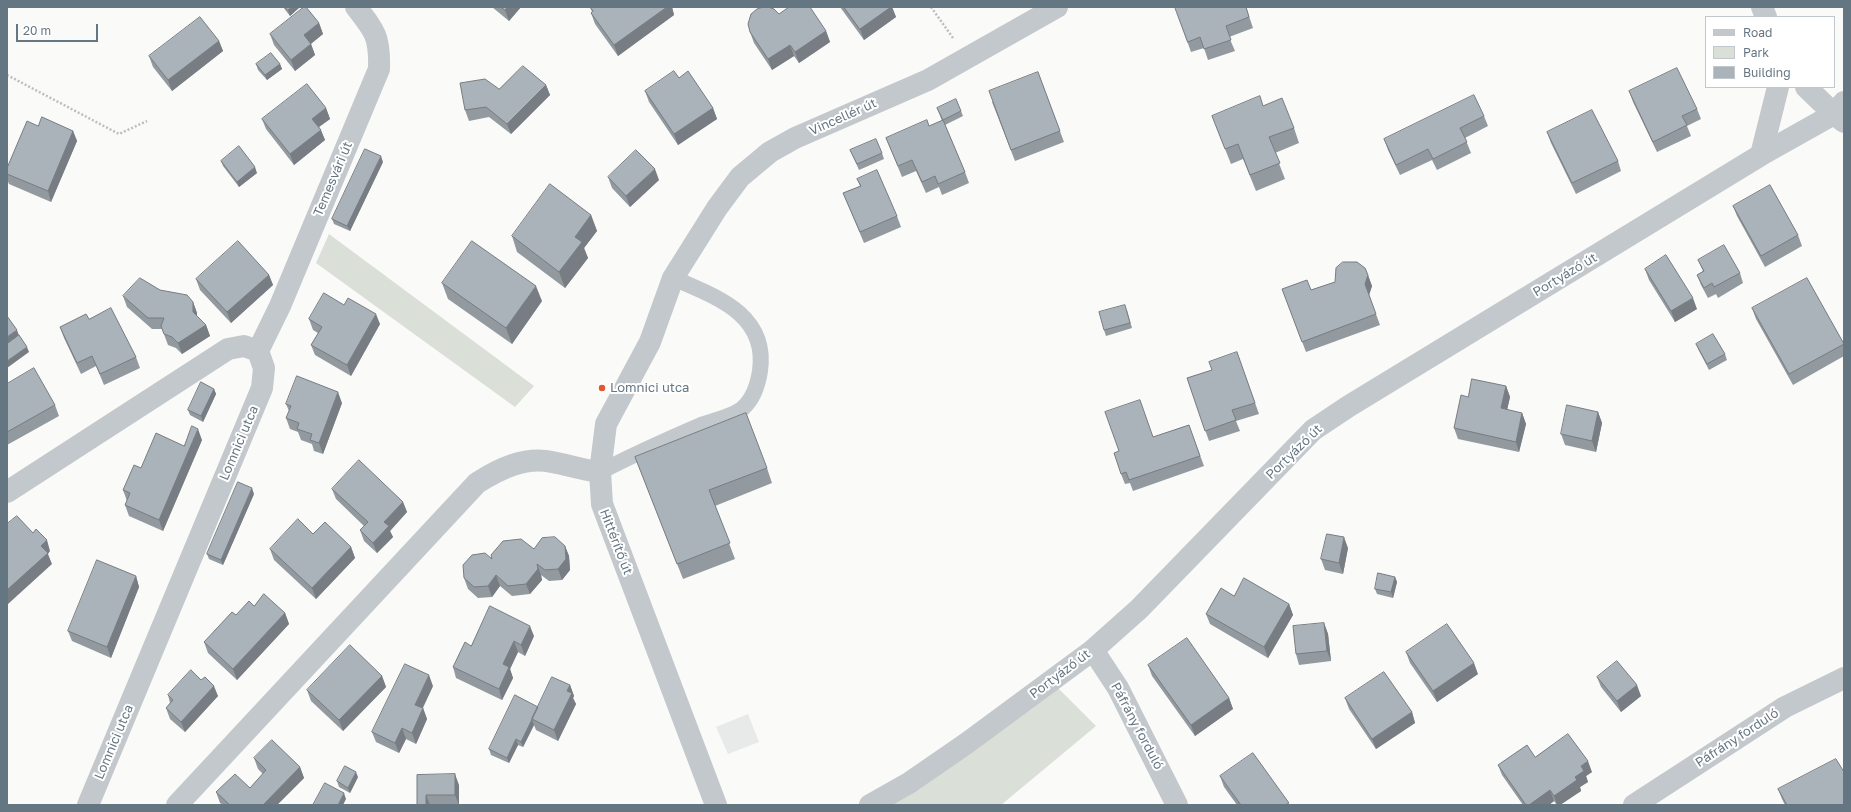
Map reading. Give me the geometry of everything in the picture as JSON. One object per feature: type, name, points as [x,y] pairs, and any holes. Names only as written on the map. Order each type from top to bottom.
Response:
[{"type":"street","name":"Temesvári út","points":[[258,351],[280,306],[379,69],[380,50],[374,29],[356,7]]},
{"type":"street","name":"Vincellér út","points":[[674,278],[716,208],[740,177],[770,152],[795,138],[928,80],[1057,7]]},
{"type":"street","points":[[1762,155],[1778,88]]},
{"type":"street","points":[[1807,88],[1841,113]]},
{"type":"street","name":"Portyázó út","points":[[870,805],[909,783],[967,743],[1093,650],[1139,609],[1314,430],[1349,406],[1762,155],[1841,113]]},
{"type":"street","name":"Hittérítő út","points":[[674,278],[650,342],[606,424],[600,472],[602,504],[716,805]]},
{"type":"street","points":[[7,492],[228,348],[244,346],[258,351]]},
{"type":"street","name":"Lomnici utca","points":[[88,805],[262,388],[264,368],[258,351]]},
{"type":"street","points":[[177,805],[477,483],[497,470],[524,461],[550,461],[574,468],[600,472]]},
{"type":"street","name":"Páfrány forduló","points":[[1093,650],[1118,688],[1177,805]]},
{"type":"street","name":"Páfrány forduló","points":[[1634,805],[1785,707],[1844,678]]},
{"type":"lane","points":[[600,472],[643,449],[743,409],[758,387],[762,358],[754,331],[739,311],[721,299],[674,278]]},
{"type":"path","points":[[931,7],[967,58]]},
{"type":"path","points":[[7,75],[119,134],[147,121]]},
{"type":"shaded area","points":[[748,714],[759,742],[728,754],[716,727]]},
{"type":"green space","points":[[329,234],[534,386],[515,407],[316,263]]},
{"type":"green space","points":[[1057,687],[1096,726],[1001,805],[884,805]]},
{"type":"building","points":[[285,7],[292,7],[288,10]]},
{"type":"building","points":[[304,7],[306,7],[319,23],[304,35],[311,44],[291,60],[270,34]]},
{"type":"building","points":[[501,7],[508,7],[505,10]]},
{"type":"building","points":[[590,7],[667,7],[614,45],[591,13],[593,11]]},
{"type":"building","points":[[764,7],[774,9],[779,14],[789,7],[810,7],[826,31],[795,52],[790,45],[768,59],[750,32],[748,24],[751,14],[757,9]]},
{"type":"building","points":[[844,7],[891,7],[860,29]]},
{"type":"building","points":[[1175,7],[1246,7],[1249,17],[1226,26],[1231,40],[1204,49],[1200,37],[1188,42]]},
{"type":"building","points":[[200,17],[219,41],[168,80],[149,56]]},
{"type":"building","points":[[271,53],[280,64],[265,75],[256,64]]},
{"type":"building","points":[[523,66],[546,85],[507,124],[486,107],[465,110],[460,83],[485,79],[499,89]]},
{"type":"building","points":[[1677,68],[1697,109],[1682,116],[1687,125],[1653,142],[1629,91]]},
{"type":"building","points":[[674,71],[679,78],[688,71],[713,108],[674,134],[645,91]]},
{"type":"building","points":[[1038,72],[1060,131],[1011,150],[989,91]]},
{"type":"building","points":[[307,84],[326,108],[312,119],[321,130],[290,154],[262,119]]},
{"type":"building","points":[[1474,95],[1484,116],[1460,128],[1467,142],[1433,159],[1428,149],[1396,165],[1384,139]]},
{"type":"building","points":[[1260,96],[1263,106],[1282,98],[1294,128],[1269,137],[1280,163],[1250,175],[1238,144],[1225,149],[1212,116]]},
{"type":"building","points":[[956,99],[961,111],[943,120],[937,108]]},
{"type":"building","points":[[1592,110],[1618,161],[1572,183],[1547,132]]},
{"type":"building","points":[[42,117],[73,131],[48,191],[7,174],[7,168],[27,121],[38,126]]},
{"type":"building","points":[[927,120],[929,126],[943,120],[965,172],[938,184],[935,176],[922,182],[912,160],[898,166],[886,138]]},
{"type":"building","points":[[876,139],[882,153],[857,164],[850,150]]},
{"type":"building","points":[[239,146],[255,167],[237,182],[221,161]]},
{"type":"building","points":[[365,149],[381,156],[347,226],[332,219]]},
{"type":"building","points":[[636,150],[655,169],[626,196],[608,177]]},
{"type":"building","points":[[877,170],[897,216],[860,232],[843,193],[861,186],[857,179]]},
{"type":"building","points":[[550,184],[591,215],[575,237],[582,242],[559,272],[512,236]]},
{"type":"building","points":[[1770,185],[1798,235],[1761,256],[1733,206]]},
{"type":"building","points":[[238,241],[269,275],[227,312],[196,279]]},
{"type":"building","points":[[472,241],[536,286],[506,328],[442,283]]},
{"type":"building","points":[[1724,245],[1740,273],[1714,287],[1712,283],[1704,288],[1697,275],[1704,271],[1698,260]]},
{"type":"building","points":[[1666,255],[1693,298],[1671,311],[1645,269]]},
{"type":"building","points":[[1343,262],[1357,262],[1365,268],[1368,275],[1365,284],[1376,314],[1302,342],[1282,289],[1307,280],[1311,290],[1335,282],[1336,268]]},
{"type":"building","points":[[140,278],[160,290],[187,295],[193,302],[193,312],[206,325],[178,343],[172,337],[164,334],[161,326],[164,318],[148,318],[123,296]]},
{"type":"building","points":[[1807,278],[1844,344],[1789,374],[1752,308]]},
{"type":"building","points":[[324,293],[344,305],[348,298],[376,314],[347,365],[311,345],[322,327],[309,319]]},
{"type":"building","points":[[1125,305],[1130,323],[1104,330],[1099,312]]},
{"type":"building","points":[[111,308],[136,357],[100,374],[92,356],[77,363],[60,327],[86,314],[89,319]]},
{"type":"building","points":[[7,316],[17,330],[7,337]]},
{"type":"building","points":[[1713,334],[1725,354],[1707,364],[1696,344]]},
{"type":"building","points":[[19,335],[27,347],[7,361],[7,344]]},
{"type":"building","points":[[1237,352],[1255,403],[1232,410],[1236,420],[1205,431],[1187,378],[1212,370],[1209,362]]},
{"type":"building","points":[[34,368],[55,405],[7,432],[7,384]]},
{"type":"building","points":[[297,376],[338,392],[319,443],[310,440],[312,434],[297,429],[299,423],[286,418],[291,406],[286,404]]},
{"type":"building","points":[[1472,379],[1506,386],[1501,408],[1522,413],[1516,442],[1454,428],[1461,395],[1468,397]]},
{"type":"building","points":[[201,382],[214,389],[201,416],[188,410]]},
{"type":"building","points":[[1140,400],[1153,437],[1189,425],[1200,456],[1129,480],[1126,472],[1121,474],[1114,453],[1119,451],[1105,412]]},
{"type":"building","points":[[1567,405],[1598,412],[1592,441],[1561,434]]},
{"type":"building","points":[[746,413],[767,468],[709,490],[730,543],[677,564],[635,457]]},
{"type":"building","points":[[192,426],[198,429],[159,520],[125,505],[130,493],[123,490],[134,465],[141,468],[156,433],[184,446]]},
{"type":"building","points":[[359,460],[403,502],[384,522],[389,526],[373,543],[360,530],[368,522],[332,489]]},
{"type":"building","points":[[238,482],[252,488],[221,560],[207,554]]},
{"type":"building","points":[[17,516],[33,533],[36,529],[47,540],[41,546],[48,553],[7,590],[7,524]]},
{"type":"building","points":[[298,519],[313,534],[325,522],[351,547],[312,588],[270,549]]},
{"type":"building","points":[[1327,534],[1344,537],[1339,563],[1321,559]]},
{"type":"building","points":[[555,537],[565,546],[566,559],[558,569],[545,570],[537,564],[538,569],[526,584],[508,586],[496,575],[488,586],[474,587],[464,578],[463,565],[472,555],[485,553],[492,559],[491,555],[503,541],[521,539],[534,549],[542,538]]},
{"type":"building","points":[[97,560],[136,576],[107,647],[68,631]]},
{"type":"building","points":[[1378,573],[1395,577],[1391,592],[1375,589]]},
{"type":"building","points":[[1244,578],[1289,604],[1264,647],[1206,614],[1221,588],[1234,596]]},
{"type":"building","points":[[264,594],[285,613],[233,669],[204,642],[232,612],[236,615],[249,601],[254,606]]},
{"type":"building","points":[[490,606],[530,626],[521,645],[514,641],[503,664],[509,667],[499,689],[453,667],[465,642],[471,646]]},
{"type":"building","points":[[1324,623],[1327,651],[1296,654],[1293,626]]},
{"type":"building","points":[[1447,624],[1474,663],[1433,691],[1406,652]]},
{"type":"building","points":[[1187,638],[1229,698],[1191,725],[1148,665]]},
{"type":"building","points":[[350,645],[382,676],[339,720],[307,690]]},
{"type":"building","points":[[1617,661],[1637,685],[1617,701],[1597,677]]},
{"type":"building","points":[[405,664],[429,675],[415,705],[423,708],[412,733],[402,728],[395,743],[372,732]]},
{"type":"building","points":[[191,670],[201,680],[205,677],[214,686],[181,722],[166,708],[173,700],[168,695]]},
{"type":"building","points":[[1384,672],[1412,712],[1372,739],[1345,698]]},
{"type":"building","points":[[552,677],[570,685],[567,691],[572,693],[554,730],[532,719]]},
{"type":"building","points":[[515,695],[538,707],[521,742],[516,739],[507,758],[489,749]]},
{"type":"building","points":[[1568,734],[1588,761],[1581,766],[1584,771],[1575,777],[1577,780],[1554,796],[1550,790],[1529,805],[1526,805],[1498,765],[1527,745],[1535,757]]},
{"type":"building","points":[[272,740],[300,767],[263,805],[230,805],[216,792],[235,774],[250,788],[266,770],[254,758]]},
{"type":"building","points":[[1253,753],[1289,803],[1285,805],[1241,805],[1220,776]]},
{"type":"building","points":[[1836,759],[1844,772],[1844,805],[1787,805],[1778,789]]},
{"type":"building","points":[[345,766],[356,772],[348,788],[337,781]]},
{"type":"building","points":[[455,774],[455,795],[426,795],[426,805],[417,805],[417,775]]},
{"type":"building","points":[[325,783],[344,793],[338,805],[313,805]]},
{"type":"place","name":"Lomnici utca","points":[[602,388]]}]
